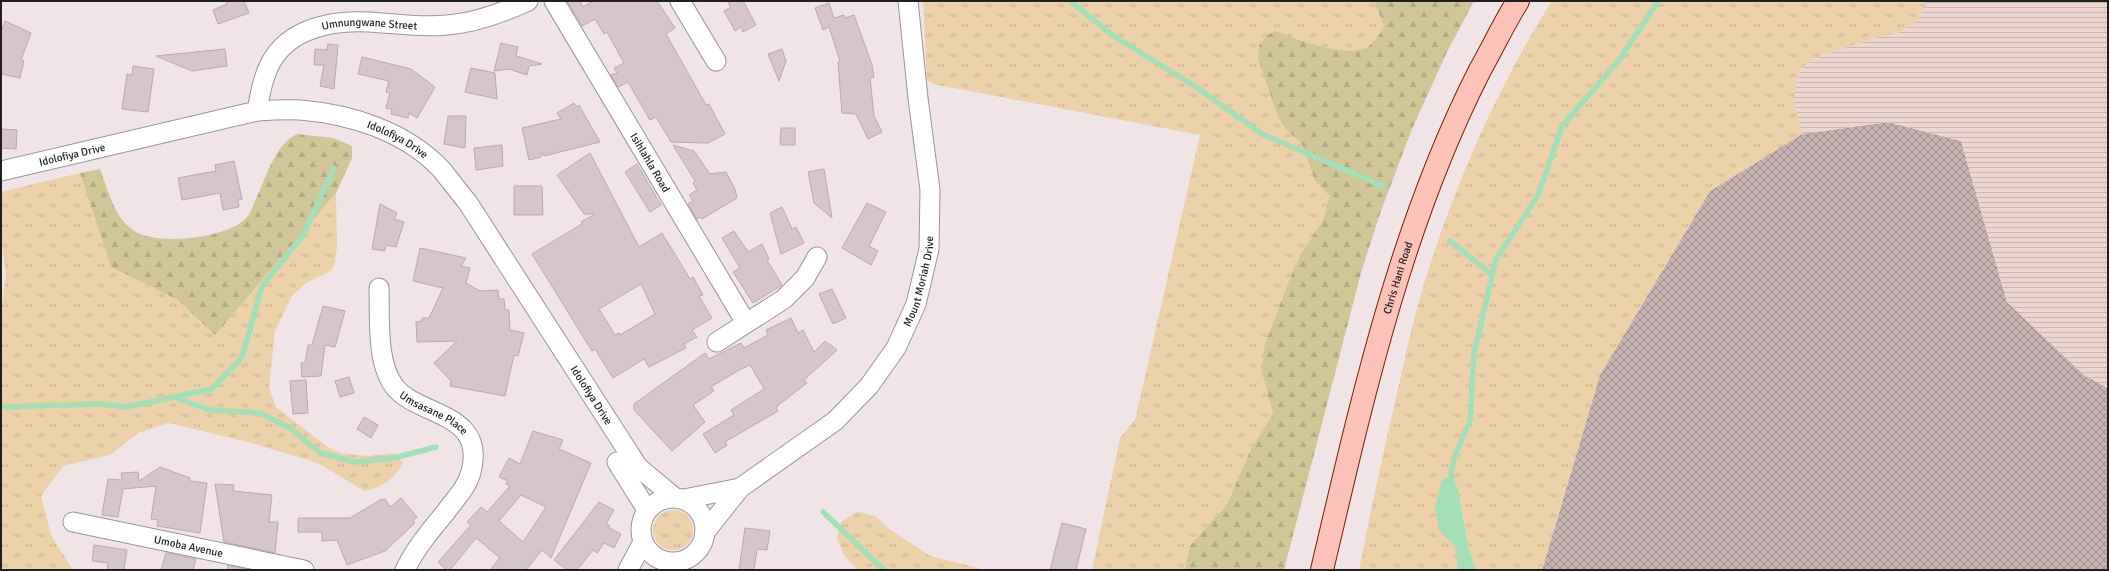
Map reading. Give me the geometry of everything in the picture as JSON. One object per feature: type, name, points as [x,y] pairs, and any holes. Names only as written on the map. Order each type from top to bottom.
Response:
[{"type":"main road","name":"Chris Hani Road","points":[[1322,570],[1391,296],[1429,183],[1464,103],[1508,17],[1518,1]]},
{"type":"street","name":"Umnungwane Street","points":[[257,111],[262,85],[272,60],[284,47],[298,36],[319,26],[338,22],[446,26],[476,21],[528,1]]},
{"type":"street","name":"Isihlahla Road","points":[[554,1],[746,323]]},
{"type":"street","points":[[680,1],[716,61]]},
{"type":"street","name":"Mount Moriah Drive","points":[[648,549],[670,562],[686,559],[696,552],[702,544],[705,532],[740,488],[835,421],[869,386],[896,348],[916,304],[929,249],[930,190],[918,98],[908,1]]},
{"type":"street","name":"Idolofiya Drive","points":[[1,172],[257,111],[298,110],[338,115],[372,126],[408,143],[440,169],[468,203],[638,467],[679,498]]},
{"type":"street","points":[[717,342],[779,303],[805,278],[817,257]]},
{"type":"street","name":"Umsasane Place","points":[[379,288],[382,352],[386,371],[394,385],[403,395],[456,423],[465,432],[471,444],[473,458],[471,473],[465,487],[421,543],[405,570]]},
{"type":"street","name":"Idolofiya Drive","points":[[638,467],[617,462],[647,510]]},
{"type":"street","name":"Mount Moriah Drive","points":[[647,510],[657,501],[740,488]]},
{"type":"street","points":[[679,498],[693,504],[699,511],[704,521],[705,532]]},
{"type":"street","points":[[647,510],[642,518],[640,529],[648,549]]},
{"type":"street","name":"Umoba Avenue","points":[[73,522],[304,570]]},
{"type":"street","points":[[628,570],[648,549]]},
{"type":"street","points":[[632,570],[648,549]]},
{"type":"shaded area","points":[[1927,1],[2108,1],[2108,388],[2084,375],[2007,302],[1961,141],[1888,122],[1802,134],[1794,101],[1796,82],[1801,70],[1810,61],[1822,55],[1878,37],[1898,33],[1915,24]]},
{"type":"shaded area","points":[[1888,122],[1961,141],[2007,302],[2084,375],[2108,388],[2108,570],[1542,570],[1600,375],[1710,191],[1802,134]]},
{"type":"shaded area","points":[[1448,477],[1457,486],[1468,547],[1476,570],[1458,570],[1455,546],[1439,531],[1435,506],[1442,480]]},
{"type":"green space","points":[[923,1],[1374,1],[1384,26],[1369,46],[1360,50],[1336,50],[1296,39],[1276,31],[1286,129],[1302,144],[1315,181],[1331,196],[1323,220],[1300,255],[1265,344],[1261,368],[1273,414],[1251,449],[1227,504],[1190,546],[1185,570],[1092,570],[1120,438],[1135,420],[1200,135],[933,84],[927,80]]},
{"type":"green space","points":[[1374,1],[1474,1],[1447,52],[1412,129],[1382,208],[1362,269],[1284,570],[1185,570],[1190,546],[1227,504],[1251,449],[1273,414],[1261,368],[1265,344],[1292,273],[1300,255],[1323,220],[1330,196],[1315,181],[1302,144],[1286,129],[1278,117],[1258,58],[1259,45],[1269,34],[1276,31],[1296,39],[1336,50],[1360,50],[1371,44],[1384,26]]},
{"type":"green space","points":[[1552,1],[1927,1],[1915,24],[1898,33],[1878,37],[1822,55],[1810,61],[1801,70],[1796,82],[1794,101],[1802,134],[1710,191],[1600,375],[1542,570],[1359,570],[1412,328],[1424,283],[1453,199],[1482,131],[1515,65]]},
{"type":"green space","points":[[297,134],[333,138],[352,146],[352,158],[336,193],[215,335],[178,300],[111,267],[80,173],[100,169],[117,212],[128,226],[138,233],[149,237],[162,239],[194,238],[225,230],[237,225],[248,216],[277,153],[289,139]]},
{"type":"green space","points":[[80,173],[111,267],[178,300],[215,334],[336,193],[337,248],[334,267],[329,272],[306,283],[292,296],[275,331],[269,388],[276,407],[329,448],[341,453],[368,456],[395,453],[403,463],[396,474],[377,488],[364,491],[318,463],[248,442],[169,423],[138,433],[110,455],[63,466],[41,496],[51,535],[73,570],[1,570],[1,312],[6,274],[1,239],[1,192]]},
{"type":"green space","points":[[673,510],[687,516],[693,530],[687,544],[673,550],[659,544],[653,530],[659,516]]},
{"type":"green space","points":[[857,512],[875,516],[889,529],[930,556],[986,570],[858,570],[844,555],[837,539],[841,522]]},
{"type":"building","points":[[226,1],[244,1],[249,13],[218,24],[213,10],[227,4]]},
{"type":"building","points":[[567,1],[580,1],[583,7],[593,1],[657,1],[675,28],[666,34],[706,105],[709,104],[725,134],[708,143],[671,142],[656,117],[650,120],[628,82],[618,87],[611,75],[617,73],[614,68],[624,63],[607,32],[604,34],[595,19],[582,26]]},
{"type":"building","points":[[727,1],[743,1],[756,25],[743,32],[741,27],[735,31],[724,11],[731,7]]},
{"type":"building","points":[[829,3],[834,18],[844,15],[845,18],[854,15],[872,65],[874,77],[870,78],[874,116],[882,132],[868,139],[856,114],[842,113],[838,62],[840,61],[829,27],[823,30],[815,8]]},
{"type":"building","points":[[5,21],[31,33],[21,60],[24,61],[20,78],[1,74],[1,32]]},
{"type":"building","points":[[501,43],[518,47],[516,56],[542,64],[529,66],[527,75],[509,69],[494,71]]},
{"type":"building","points":[[328,44],[338,45],[334,89],[320,86],[324,65],[314,65],[315,49],[327,50]]},
{"type":"building","points":[[225,49],[227,66],[192,71],[156,56]]},
{"type":"building","points":[[782,49],[786,61],[779,81],[768,54]]},
{"type":"building","points":[[362,57],[411,69],[435,87],[417,118],[409,113],[408,118],[391,114],[392,109],[386,108],[390,93],[386,92],[389,81],[358,74]]},
{"type":"building","points":[[133,66],[154,69],[148,112],[122,109],[127,74],[132,75]]},
{"type":"building","points":[[471,68],[495,73],[497,99],[465,92]]},
{"type":"building","points":[[574,103],[577,107],[579,105],[600,142],[544,156],[541,152],[541,157],[529,160],[522,128],[561,119],[557,113]]},
{"type":"building","points":[[448,116],[466,116],[465,148],[444,144]]},
{"type":"building","points":[[781,128],[795,128],[795,145],[780,145]]},
{"type":"building","points":[[1,129],[17,130],[16,149],[1,148]]},
{"type":"building","points":[[502,145],[503,166],[476,170],[474,148]]},
{"type":"building","points":[[673,145],[694,151],[710,174],[726,172],[735,189],[737,198],[702,219],[700,217],[697,219],[688,204],[693,201],[689,195],[697,190],[693,183],[695,181]]},
{"type":"building","points":[[590,153],[639,247],[662,233],[690,279],[693,277],[703,295],[699,296],[712,318],[692,330],[697,337],[684,344],[686,348],[649,367],[644,359],[613,378],[595,349],[592,351],[532,254],[582,224],[581,222],[595,214],[584,214],[557,175]],"holes":[[[641,284],[655,314],[620,335],[619,333],[615,335],[599,309]]]},
{"type":"building","points":[[234,161],[242,199],[238,200],[239,207],[223,210],[220,193],[182,200],[178,178],[216,171],[215,165]]},
{"type":"building","points":[[637,164],[661,205],[650,212],[625,172]]},
{"type":"building","points":[[824,169],[832,218],[814,203],[808,172]]},
{"type":"building","points":[[514,186],[542,186],[543,215],[514,215]]},
{"type":"building","points":[[867,203],[886,212],[869,246],[878,251],[871,265],[842,248]]},
{"type":"building","points":[[380,204],[397,213],[394,219],[404,222],[396,247],[386,245],[385,251],[372,249]]},
{"type":"building","points":[[782,207],[792,229],[796,227],[804,243],[781,254],[770,213]]},
{"type":"building","points":[[734,231],[748,252],[762,244],[769,259],[767,260],[782,285],[753,303],[733,272],[740,268],[722,238]]},
{"type":"building","points":[[420,248],[466,258],[461,266],[470,268],[466,283],[480,291],[498,290],[499,299],[504,299],[505,310],[509,310],[510,330],[524,333],[518,356],[514,355],[505,396],[450,386],[451,381],[434,363],[457,341],[417,342],[416,322],[422,321],[422,318],[429,318],[443,288],[413,281]]},
{"type":"building","points":[[832,289],[846,318],[833,324],[819,294]]},
{"type":"building","points":[[323,306],[345,311],[335,347],[325,345],[321,376],[302,377],[301,363],[305,363],[308,345],[312,345]]},
{"type":"building","points":[[791,318],[798,333],[803,330],[814,352],[825,341],[837,350],[804,380],[807,383],[776,407],[778,411],[725,442],[727,445],[715,453],[703,434],[734,415],[731,410],[764,389],[750,365],[711,387],[714,391],[693,405],[705,422],[672,451],[634,410],[634,404],[705,353],[709,359],[741,343],[744,348],[768,335],[766,330]]},
{"type":"building","points":[[349,377],[354,393],[340,397],[335,381]]},
{"type":"building","points":[[306,380],[308,413],[293,414],[290,381]]},
{"type":"building","points":[[364,417],[378,425],[371,438],[357,429]]},
{"type":"building","points":[[533,431],[563,440],[559,449],[591,463],[551,558],[542,550],[526,570],[490,570],[500,558],[476,538],[450,570],[446,570],[438,562],[471,525],[467,522],[481,507],[487,512],[510,486],[506,484],[508,481],[499,477],[509,458],[520,464]],"holes":[[[521,495],[546,507],[523,542],[499,521]]]},
{"type":"building","points":[[160,467],[190,478],[190,481],[207,483],[200,533],[157,526],[158,520],[151,519],[156,486],[123,489],[118,517],[102,515],[108,479],[122,480],[121,473],[138,472],[139,481]]},
{"type":"building","points":[[215,484],[234,485],[233,491],[272,495],[269,522],[278,522],[275,553],[224,542]]},
{"type":"building","points":[[401,498],[417,517],[413,521],[415,523],[385,551],[347,565],[337,540],[322,541],[322,532],[298,532],[298,518],[350,518],[380,500],[385,499],[390,507]]},
{"type":"building","points":[[599,502],[614,510],[606,524],[610,526],[609,528],[621,534],[614,548],[604,543],[597,553],[593,550],[577,570],[567,570],[554,560]]},
{"type":"building","points":[[1062,523],[1086,529],[1076,570],[1050,570]]},
{"type":"building","points":[[745,528],[770,531],[767,550],[757,549],[754,570],[739,570]]},
{"type":"building","points":[[94,545],[127,550],[124,570],[107,570],[108,563],[92,561]]},
{"type":"building","points":[[166,553],[196,559],[193,570],[161,570]]},
{"type":"building","points":[[228,565],[250,570],[227,570]]},
{"type":"waterway","points":[[1070,1],[1112,35],[1196,87],[1262,134],[1383,186]]},
{"type":"waterway","points":[[1453,487],[1451,475],[1454,458],[1470,420],[1474,353],[1496,259],[1538,195],[1562,126],[1619,60],[1658,1]]},
{"type":"waterway","points":[[1,407],[100,404],[126,407],[212,389],[242,357],[262,286],[303,235],[334,168]]},
{"type":"waterway","points":[[1450,241],[1492,275]]},
{"type":"waterway","points":[[174,397],[209,410],[260,413],[290,428],[320,453],[355,462],[394,458],[436,447]]},
{"type":"waterway","points":[[823,512],[884,570]]}]
